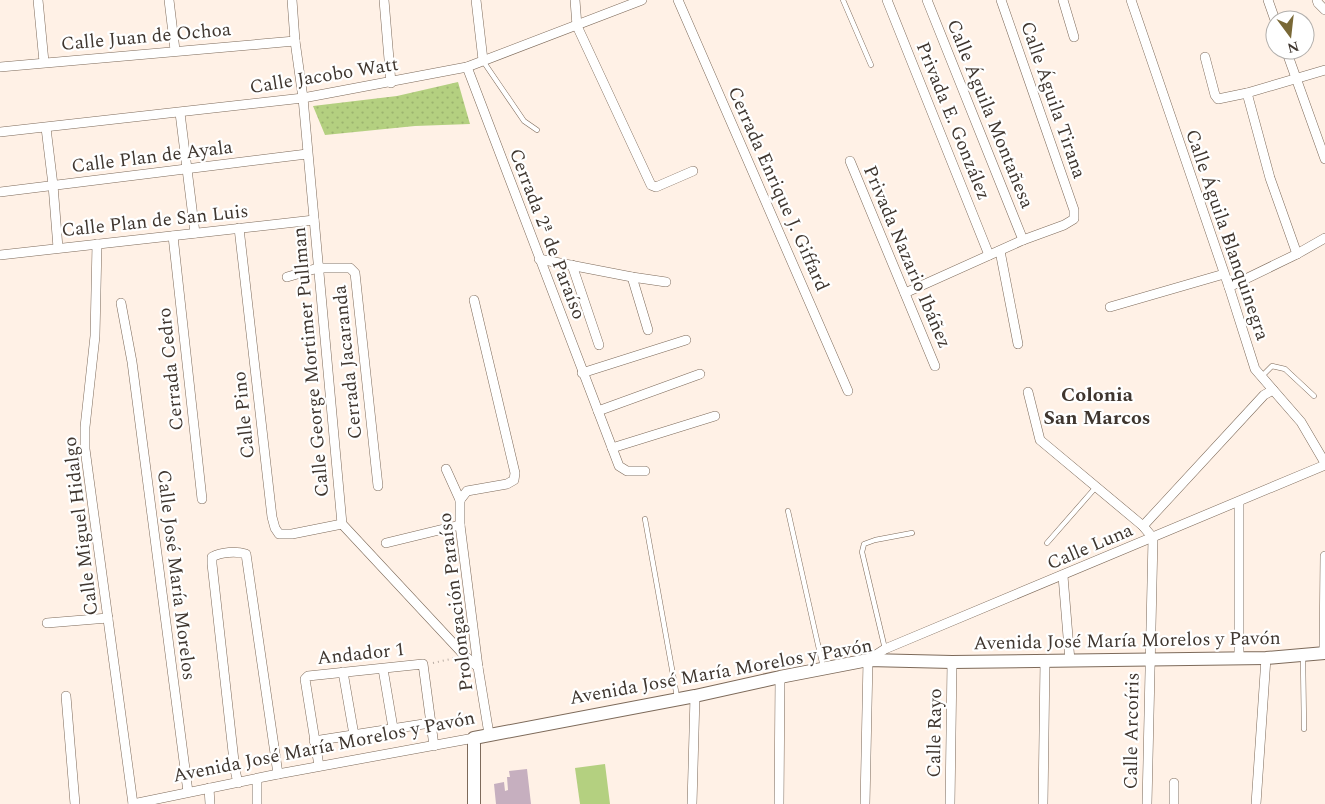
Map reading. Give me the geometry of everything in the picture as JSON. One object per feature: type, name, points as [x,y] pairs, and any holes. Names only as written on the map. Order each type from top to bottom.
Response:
[{"type":"street","points":[[38,0],[44,62]]},
{"type":"street","points":[[169,0],[175,50]]},
{"type":"street","name":"Calle George Mortimer Pullman","points":[[292,0],[295,41],[303,98],[342,524]]},
{"type":"street","points":[[384,0],[391,82]]},
{"type":"street","points":[[476,0],[483,60]]},
{"type":"street","points":[[575,0],[577,26],[651,185],[656,187],[693,171]]},
{"type":"street","name":"Calle Jacobo Watt","points":[[0,132],[303,98],[467,67],[642,0]]},
{"type":"street","name":"Cerrada Enrique J. Giffard","points":[[678,0],[848,391]]},
{"type":"street","name":"Privada E. González","points":[[887,0],[989,255]]},
{"type":"street","name":"Calle Águila Montañesa","points":[[927,0],[1023,240]]},
{"type":"street","name":"Calle Águila Tirana","points":[[1001,0],[1074,210],[1074,219],[1064,225],[1023,240]]},
{"type":"street","points":[[1063,0],[1074,37]]},
{"type":"street","name":"Calle Águila Blanquinegra","points":[[1131,0],[1255,369],[1301,422],[1325,464]]},
{"type":"street","points":[[1317,0],[1325,10]]},
{"type":"street","name":"Calle Juan de Ochoa","points":[[0,67],[175,50],[295,41]]},
{"type":"street","points":[[1205,57],[1215,95],[1218,99],[1246,93],[1325,70]]},
{"type":"street","points":[[1289,60],[1325,160]]},
{"type":"street","name":"Cerrada 2ª de Paraíso","points":[[467,67],[619,466],[627,471],[645,471]]},
{"type":"street","points":[[1246,93],[1270,178],[1297,254]]},
{"type":"street","points":[[180,113],[195,233]]},
{"type":"street","points":[[46,128],[58,248]]},
{"type":"street","name":"Calle Plan de Ayala","points":[[0,192],[307,154]]},
{"type":"street","name":"Privada Nazario Ibáñez","points":[[850,161],[935,366]]},
{"type":"street","name":"Calle Plan de San Luis","points":[[0,256],[314,220]]},
{"type":"street","name":"Calle Pino","points":[[240,228],[272,517],[275,528],[279,534],[292,534],[342,524]]},
{"type":"street","name":"Cerrada Cedro","points":[[173,236],[202,499]]},
{"type":"street","points":[[1229,287],[1297,254],[1325,238]]},
{"type":"street","points":[[905,293],[1023,240]]},
{"type":"street","name":"Calle Miguel Hidalgo","points":[[97,244],[95,336],[85,427],[86,449],[133,804]]},
{"type":"street","points":[[1000,251],[1018,344]]},
{"type":"street","points":[[539,259],[666,282]]},
{"type":"street","points":[[572,265],[599,344]]},
{"type":"street","name":"Cerrada Jacaranda","points":[[287,277],[318,268],[350,268],[355,273],[378,486]]},
{"type":"street","points":[[1110,307],[1224,274]]},
{"type":"street","points":[[632,277],[648,330]]},
{"type":"street","points":[[460,500],[467,491],[507,484],[514,480],[515,473],[474,300]]},
{"type":"street","name":"Calle José María Morelos","points":[[121,303],[132,362],[188,792]]},
{"type":"street","points":[[582,373],[686,340]]},
{"type":"street","points":[[598,411],[700,374]]},
{"type":"street","points":[[1143,526],[1264,396],[1274,390]]},
{"type":"street","points":[[1028,392],[1040,440],[1143,526],[1152,538]]},
{"type":"street","points":[[612,448],[715,416]]},
{"type":"street","name":"Calle Luna","points":[[868,660],[885,649],[1239,502],[1325,464]]},
{"type":"street","name":"Prolongación Paraíso","points":[[446,469],[460,500],[460,525],[478,667],[489,734]]},
{"type":"street","points":[[1239,502],[1239,658]]},
{"type":"street","points":[[342,524],[465,656],[478,667]]},
{"type":"street","points":[[386,543],[460,525]]},
{"type":"street","name":"Calle Arcoíris","points":[[1147,804],[1152,538]]},
{"type":"street","points":[[238,782],[235,770],[212,564],[212,557],[217,554],[240,552],[246,554],[278,774]]},
{"type":"street","points":[[1325,556],[1325,654]]},
{"type":"street","points":[[1063,576],[1070,661]]},
{"type":"street","points":[[48,624],[108,618]]},
{"type":"street","name":"Avenida José María Morelos y Pavón","points":[[133,804],[319,766],[695,696],[868,660],[952,662],[1070,661],[1266,658],[1325,654]]},
{"type":"street","points":[[1256,804],[1266,658]]},
{"type":"street","points":[[865,804],[868,660]]},
{"type":"street","points":[[1043,804],[1045,661]]},
{"type":"street","name":"Calle Rayo","points":[[950,804],[952,662]]},
{"type":"street","name":"Andador 1","points":[[314,741],[304,679],[308,676],[422,664],[430,723]]},
{"type":"street","points":[[383,669],[393,728]]},
{"type":"street","points":[[343,672],[354,735]]},
{"type":"street","points":[[779,804],[780,677]]},
{"type":"street","points":[[66,696],[75,804]]},
{"type":"street","points":[[692,804],[695,696]]},
{"type":"street","points":[[319,766],[314,741],[430,723],[434,746]]},
{"type":"street","points":[[474,738],[474,804]]},
{"type":"street","points":[[256,779],[257,804]]},
{"type":"street","points":[[1174,783],[1174,804]]},
{"type":"street","points":[[208,788],[210,804]]},
{"type":"lane","points":[[843,0],[871,66]]},
{"type":"lane","points":[[483,60],[524,121],[537,130]]},
{"type":"lane","points":[[1261,377],[1272,366],[1285,369],[1314,396]]},
{"type":"lane","points":[[1047,543],[1096,487]]},
{"type":"lane","points":[[788,512],[823,669]]},
{"type":"lane","points":[[645,519],[677,699]]},
{"type":"lane","points":[[885,649],[862,552],[864,544],[912,533]]},
{"type":"lane","points":[[1303,656],[1304,729]]},
{"type":"green space","points":[[458,82],[470,124],[415,126],[325,135],[313,106],[397,96]]},
{"type":"green space","points":[[605,764],[610,804],[580,804],[575,768]]},
{"type":"building","points":[[527,769],[531,804],[496,804],[494,784],[504,782],[505,791],[508,790],[507,777],[510,777],[509,771]]},
{"type":"district","name":"Colonia San Marcos","points":[[1097,406]]}]
